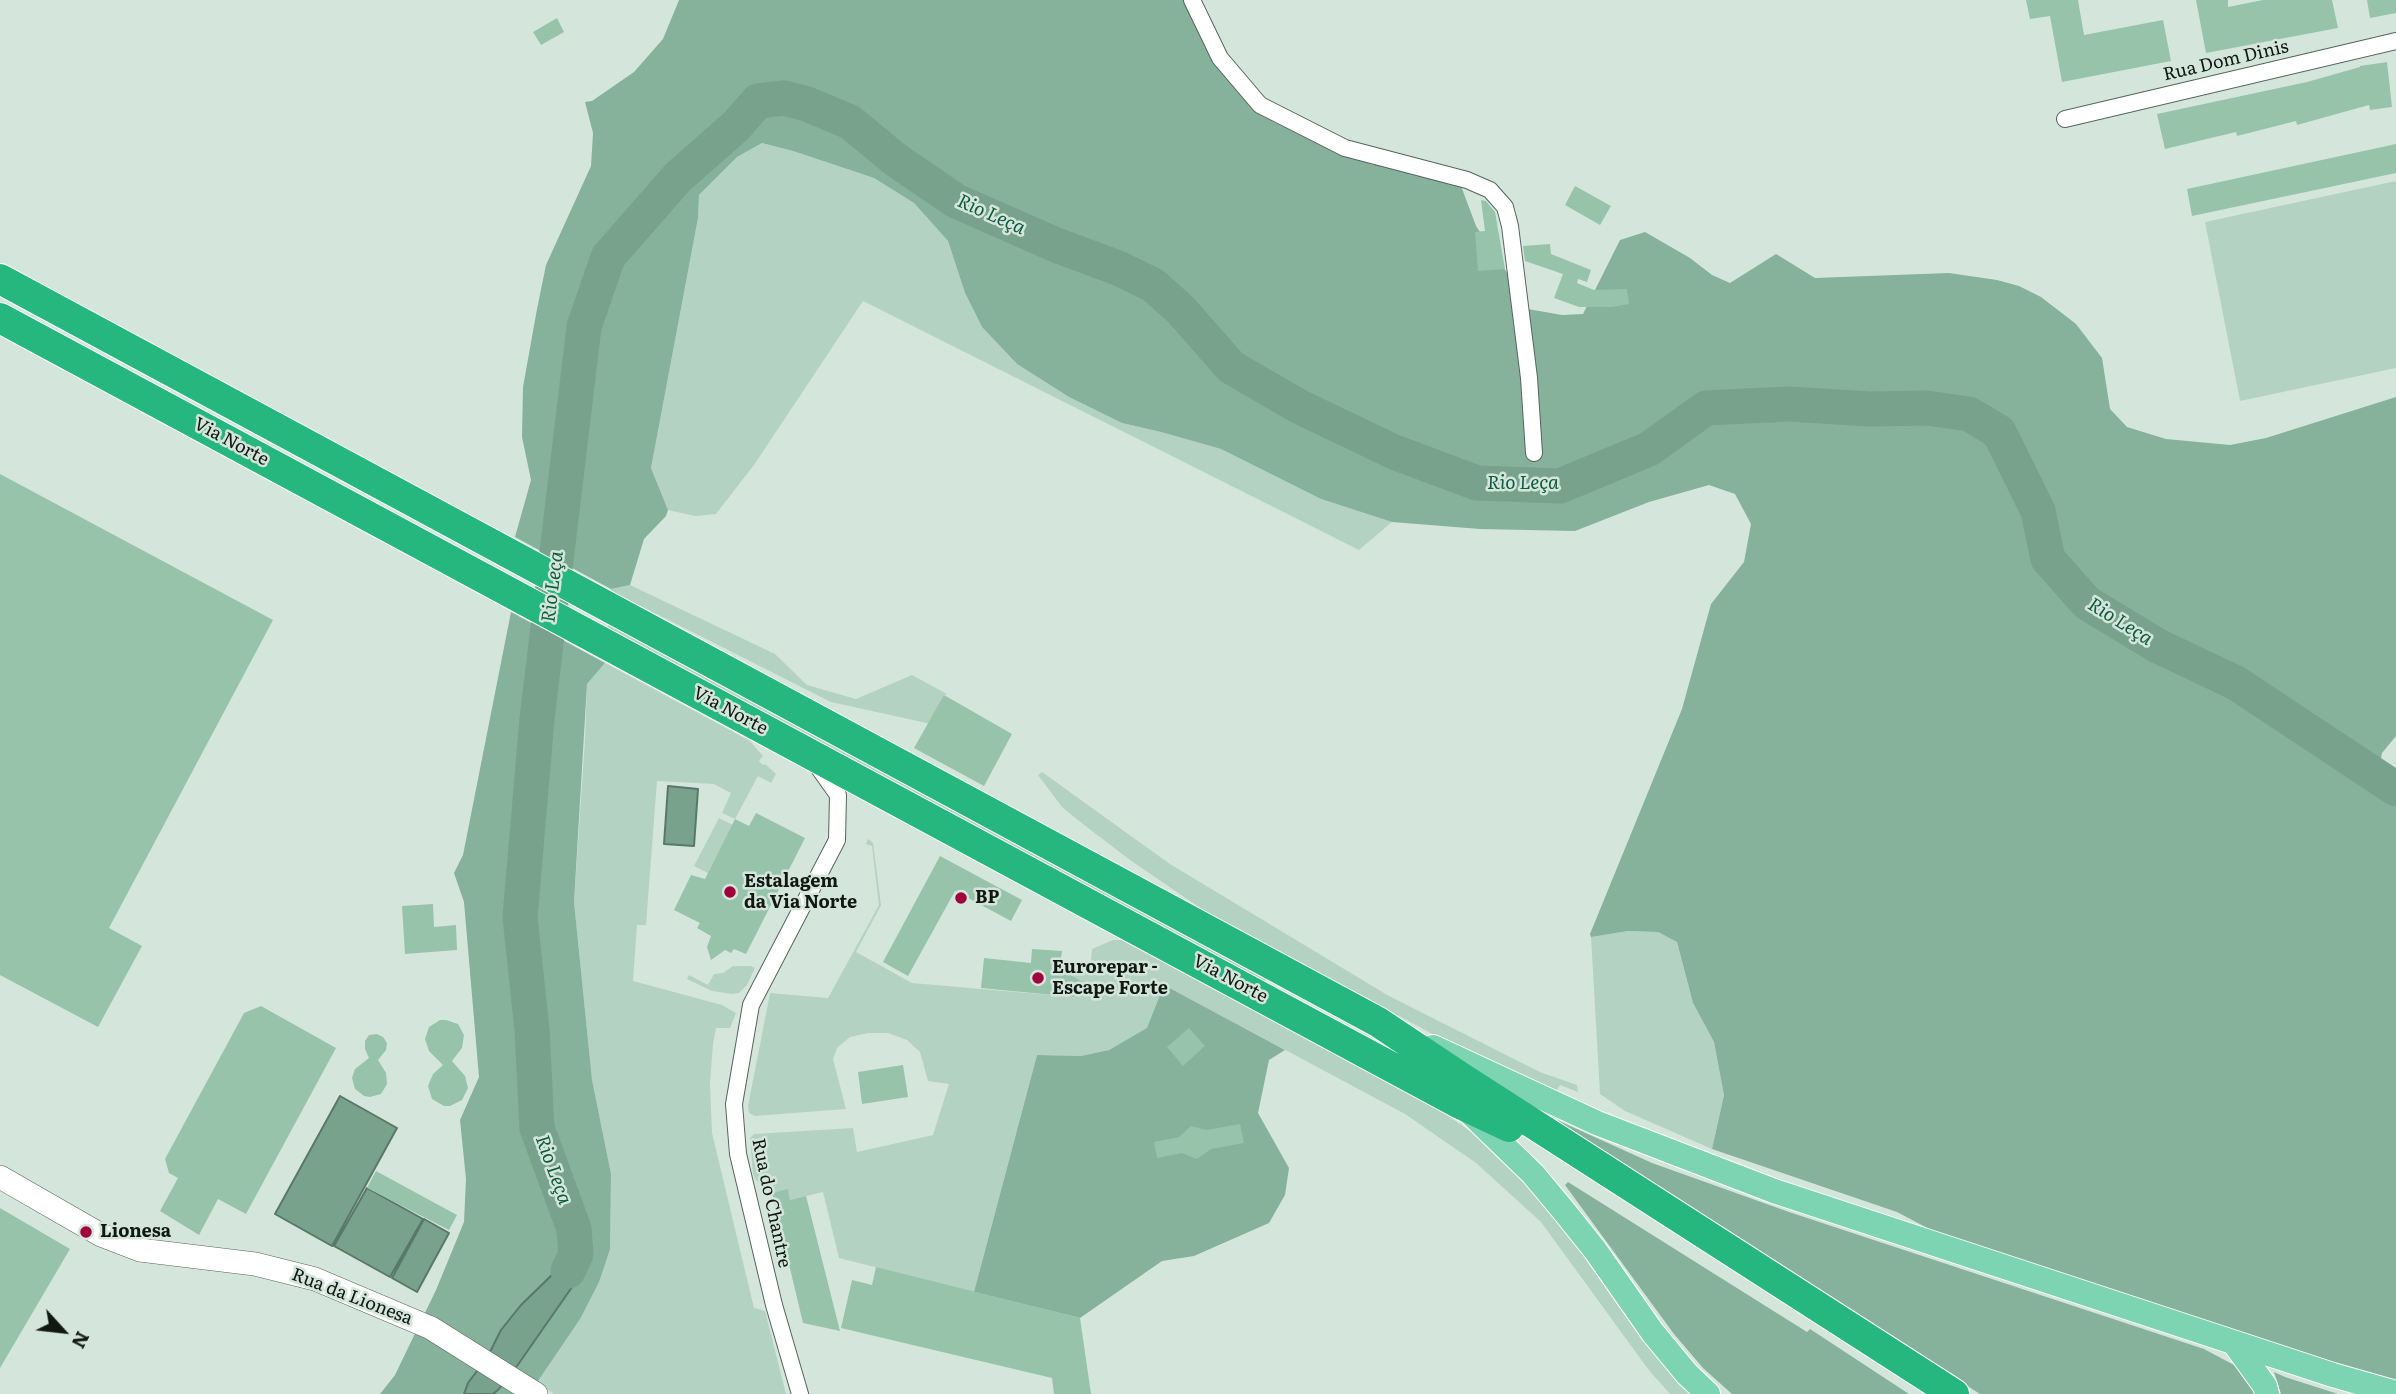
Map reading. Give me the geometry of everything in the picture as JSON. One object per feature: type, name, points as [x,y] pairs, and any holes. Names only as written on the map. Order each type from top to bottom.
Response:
[{"type":"highway","name":"Via Norte","points":[[0,279],[1378,1022],[1954,1394]]},
{"type":"highway","name":"Via Norte","points":[[0,318],[1460,1104],[1521,1133],[1933,1394]]},
{"type":"main road","points":[[1378,1022],[1583,1117],[1699,1164],[2234,1343],[2396,1393]]},
{"type":"main road","points":[[1460,1104],[1533,1174],[1595,1250],[1653,1333],[1687,1374],[1708,1394]]},
{"type":"main road","points":[[2234,1343],[2265,1385],[2267,1394]]},
{"type":"street","points":[[1192,0],[1220,58],[1260,105],[1345,148],[1467,180],[1490,190],[1505,207],[1510,226],[1529,378],[1534,453]]},
{"type":"street","name":"Rua Dom Dinis","points":[[2065,119],[2396,41]]},
{"type":"street","name":"Rua do Chantre","points":[[800,1394],[774,1305],[738,1154],[734,1104],[751,1005],[836,841],[838,795],[808,753]]},
{"type":"street","name":"Rua da Lionesa","points":[[0,1177],[101,1235],[141,1250],[255,1264],[315,1279],[430,1328],[533,1392]]},
{"type":"shaded area","points":[[679,0],[1191,0],[1273,122],[1373,165],[1393,161],[1461,186],[1476,226],[1521,294],[1522,308],[1562,315],[1583,314],[1620,240],[1645,232],[1690,258],[1712,275],[1730,283],[1776,254],[1815,278],[1949,273],[2019,286],[2041,297],[2076,324],[2102,358],[2110,409],[2127,427],[2166,439],[2230,445],[2266,438],[2396,397],[2396,736],[2382,753],[2375,793],[2396,807],[2396,1380],[2347,1367],[1933,1231],[1897,1212],[1712,1149],[1724,1095],[1714,1042],[1693,1003],[1677,942],[1658,932],[1628,931],[1591,937],[1590,934],[1682,709],[1711,604],[1744,562],[1751,524],[1735,494],[1709,485],[1649,502],[1575,531],[1480,529],[1392,522],[1321,499],[1221,449],[1122,423],[1069,397],[1017,364],[982,327],[965,293],[948,241],[914,203],[874,178],[762,143],[737,157],[699,195],[698,218],[651,468],[668,510],[666,516],[644,539],[630,585],[611,589],[515,537],[531,480],[522,437],[523,387],[546,265],[591,166],[593,133],[585,102],[592,101],[634,72],[663,39]]},
{"type":"shaded area","points":[[762,143],[874,178],[914,203],[948,241],[965,293],[982,327],[1017,364],[1069,397],[1122,423],[1221,449],[1321,499],[1392,522],[1359,550],[863,301],[754,465],[716,514],[695,516],[668,510],[651,468],[698,218],[699,195],[737,157]]},
{"type":"shaded area","points":[[2396,181],[2396,368],[2240,401],[2205,222]]},
{"type":"shaded area","points":[[630,585],[775,654],[807,685],[856,699],[912,675],[947,694],[944,695],[931,724],[831,702],[611,591]]},
{"type":"shaded area","points":[[511,612],[605,663],[587,684],[574,902],[592,1080],[611,1174],[610,1249],[599,1282],[580,1319],[529,1394],[380,1394],[395,1375],[436,1290],[464,1222],[466,1179],[460,1120],[479,1077],[464,902],[454,873],[463,855]]},
{"type":"shaded area","points":[[608,621],[1268,974],[1265,983],[608,631]]},
{"type":"shaded area","points":[[605,663],[750,741],[763,756],[759,761],[776,774],[771,783],[758,776],[735,819],[722,813],[731,793],[714,784],[657,781],[646,925],[637,925],[633,981],[722,1005],[736,1013],[730,1028],[716,1028],[710,1083],[712,1133],[754,1308],[765,1311],[786,1394],[554,1394],[536,1382],[610,1249],[611,1174],[592,1081],[574,902],[587,684]]},
{"type":"shaded area","points":[[1042,772],[1170,864],[1389,996],[1540,1072],[1577,1085],[1578,1092],[1560,1085],[1554,1094],[1498,1069],[1212,916],[1130,860],[1062,807],[1038,775]]},
{"type":"shaded area","points":[[668,786],[698,789],[694,846],[664,844]]},
{"type":"shaded area","points":[[719,818],[733,825],[708,873],[694,866]]},
{"type":"shaded area","points":[[868,839],[873,843],[881,905],[856,952],[912,983],[1074,997],[1083,982],[1069,974],[1070,969],[1090,970],[1092,949],[1113,940],[1121,940],[1203,983],[1438,1109],[1473,1133],[1525,1180],[1697,1394],[1670,1394],[1648,1369],[1541,1222],[1476,1163],[1405,1114],[1164,985],[1148,1028],[1109,1050],[1081,1056],[1037,1055],[974,1292],[839,1258],[823,1192],[790,1200],[788,1190],[772,1193],[756,1180],[753,1174],[750,1138],[754,1134],[853,1128],[857,1152],[933,1135],[949,1084],[928,1081],[920,1052],[907,1040],[888,1033],[868,1033],[850,1037],[837,1048],[833,1059],[846,1109],[755,1116],[749,1113],[748,1106],[770,993],[828,998],[879,905],[872,846],[866,844]]},
{"type":"shaded area","points":[[1628,931],[1658,932],[1677,942],[1693,1003],[1714,1042],[1724,1095],[1712,1149],[1625,1111],[1600,1094],[1591,937]]},
{"type":"shaded area","points":[[733,966],[755,968],[747,985],[739,993],[712,991],[687,979],[689,975],[708,985],[714,974],[723,973]]},
{"type":"shaded area","points":[[1164,985],[1285,1050],[1269,1060],[1258,1113],[1289,1168],[1285,1195],[1269,1223],[1194,1256],[1162,1261],[1080,1318],[974,1292],[1037,1055],[1081,1056],[1109,1050],[1147,1028]]},
{"type":"shaded area","points":[[340,1096],[397,1128],[332,1246],[275,1214]]},
{"type":"shaded area","points":[[1546,1115],[1652,1163],[1789,1212],[2204,1349],[2236,1366],[2259,1394],[1980,1394]]},
{"type":"shaded area","points":[[1568,1182],[1807,1332],[1810,1329],[1909,1394],[1732,1394],[1703,1368],[1674,1334],[1565,1185]]},
{"type":"shaded area","points":[[367,1188],[423,1219],[390,1277],[334,1246]]},
{"type":"shaded area","points":[[424,1219],[449,1233],[417,1292],[392,1278]]},
{"type":"shaded area","points":[[557,1224],[583,1229],[586,1267],[498,1390],[493,1394],[464,1394],[501,1330],[565,1259]]},
{"type":"shaded area","points":[[2274,1372],[2285,1377],[2338,1394],[2281,1394]]},
{"type":"building","points":[[2026,0],[2078,0],[2084,35],[2163,20],[2171,61],[2062,82],[2050,16],[2030,19]]},
{"type":"building","points":[[2196,0],[2228,0],[2228,7],[2263,0],[2332,0],[2338,28],[2206,53]]},
{"type":"building","points":[[2367,0],[2396,0],[2396,13],[2370,18]]},
{"type":"building","points":[[557,18],[564,32],[541,45],[533,32]]},
{"type":"building","points":[[2387,62],[2392,107],[2370,110],[2369,105],[2297,125],[2296,121],[2237,136],[2236,132],[2165,149],[2157,114]]},
{"type":"building","points":[[2396,144],[2396,173],[2192,216],[2187,189]]},
{"type":"building","points":[[1575,186],[1611,206],[1600,225],[1565,205]]},
{"type":"building","points":[[1481,200],[1486,201],[1495,212],[1505,269],[1478,271],[1475,232],[1485,231]]},
{"type":"building","points":[[1550,244],[1551,254],[1591,270],[1587,282],[1578,279],[1577,283],[1594,290],[1627,289],[1629,304],[1579,307],[1554,298],[1563,274],[1525,261],[1523,246]]},
{"type":"building","points":[[0,474],[273,620],[109,928],[142,946],[98,1027],[0,975]]},
{"type":"building","points":[[944,695],[1012,734],[984,786],[914,748]]},
{"type":"building","name":"Estalagem da Via Norte","points":[[756,813],[805,838],[746,954],[734,949],[731,953],[725,950],[711,960],[707,947],[711,936],[697,928],[700,923],[674,910],[691,875],[705,879],[735,819],[749,826]]},
{"type":"building","points":[[940,856],[1022,900],[1011,921],[955,891],[908,976],[883,962]]},
{"type":"building","points":[[433,904],[434,927],[456,925],[457,950],[405,954],[402,906]]},
{"type":"building","points":[[1032,949],[1062,951],[1060,966],[1070,966],[1069,974],[1083,982],[1074,997],[981,988],[984,958],[1031,963]]},
{"type":"building","points":[[261,1006],[336,1048],[246,1214],[218,1199],[199,1235],[160,1211],[178,1178],[169,1173],[165,1159],[244,1013]]},
{"type":"building","points":[[440,1020],[458,1024],[464,1035],[462,1048],[452,1061],[465,1076],[468,1088],[462,1100],[450,1106],[444,1106],[432,1099],[428,1086],[433,1074],[443,1065],[429,1051],[425,1039],[429,1027]]},
{"type":"building","points":[[1189,1028],[1205,1046],[1183,1066],[1167,1047]]},
{"type":"building","points":[[377,1034],[387,1043],[386,1050],[378,1060],[386,1073],[387,1084],[381,1094],[370,1097],[355,1089],[352,1078],[355,1069],[369,1058],[365,1041],[369,1035]]},
{"type":"building","points":[[903,1065],[908,1097],[862,1104],[858,1072]]},
{"type":"building","points":[[1240,1124],[1244,1143],[1211,1149],[1197,1159],[1182,1153],[1157,1158],[1154,1142],[1179,1137],[1191,1126],[1207,1130]]},
{"type":"building","points":[[376,1171],[457,1215],[449,1230],[367,1188]]},
{"type":"building","points":[[788,1189],[790,1200],[806,1196],[840,1331],[803,1323],[772,1193]]},
{"type":"building","points":[[0,1208],[70,1249],[0,1368]]},
{"type":"building","points":[[876,1267],[1080,1318],[1091,1394],[1054,1394],[1052,1378],[841,1328],[852,1280],[872,1285]]},
{"type":"waterway","name":"Rio Leça","points":[[568,1271],[576,1254],[574,1229],[537,1128],[532,1030],[520,917],[537,719],[584,327],[608,257],[678,177],[736,126],[758,101],[784,98],[807,104],[850,122],[896,160],[956,201],[1153,285],[1180,309],[1231,367],[1298,406],[1394,452],[1477,483],[1560,486],[1649,449],[1706,408],[1789,404],[1870,409],[1926,408],[1969,414],[1999,432],[2038,511],[2048,559],[2087,603],[2158,646],[2236,683],[2396,789]]},
{"type":"place","name":"Estalagem da Via Norte","points":[[730,892]]},
{"type":"place","name":"BP","points":[[961,898]]},
{"type":"place","name":"Eurorepar - Escape Forte","points":[[1038,978]]},
{"type":"place","name":"Lionesa","points":[[86,1232]]}]
